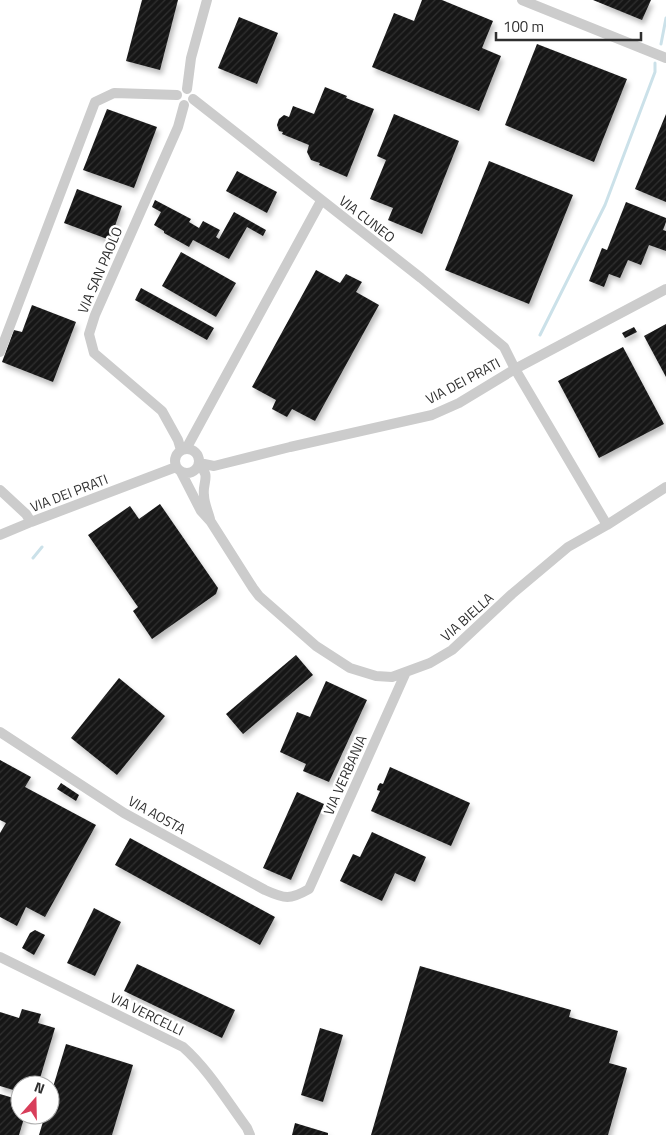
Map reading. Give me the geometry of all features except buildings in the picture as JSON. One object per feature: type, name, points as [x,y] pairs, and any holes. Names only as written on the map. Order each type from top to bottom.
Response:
[{"type":"street","points":[[187,89],[191,58],[207,0]]},
{"type":"street","points":[[522,0],[666,58]]},
{"type":"street","points":[[0,352],[95,102],[114,93],[177,95],[180,91],[187,89],[192,92],[189,102],[180,102],[177,95]]},
{"type":"street","name":"VIA CUNEO","points":[[189,102],[421,278],[504,347],[515,369]]},
{"type":"street","name":"VIA SAN PAOLO","points":[[184,450],[162,411],[94,352],[89,334],[189,102]]},
{"type":"street","points":[[184,450],[194,452],[197,455],[198,464],[189,473],[179,470],[175,463],[176,456],[184,450],[321,201]]},
{"type":"street","name":"VIA DEI PRATI","points":[[198,464],[214,466],[432,415],[459,403],[515,369],[666,288]]},
{"type":"street","points":[[515,369],[607,526]]},
{"type":"street","name":"VIA BIELLA","points":[[198,464],[206,473],[203,493],[211,522]]},
{"type":"street","name":"VIA DEI PRATI","points":[[0,536],[32,522],[179,470]]},
{"type":"street","name":"VIA BIELLA","points":[[179,470],[201,511],[211,522],[252,588],[259,596],[316,646],[350,668],[376,676],[392,677],[430,663],[452,650],[512,594],[568,547],[607,526],[666,488]]},
{"type":"street","points":[[0,490],[32,522]]},
{"type":"street","name":"VIA VERBANIA","points":[[309,889],[406,672]]},
{"type":"street","name":"VIA AOSTA","points":[[0,732],[124,813],[265,890],[281,897],[296,897],[309,889]]},
{"type":"street","name":"VIA VERCELLI","points":[[0,957],[183,1047],[194,1057],[207,1074],[247,1128],[250,1135]]},
{"type":"waterway","points":[[661,44],[666,18]]},
{"type":"waterway","points":[[540,335],[605,205],[655,72],[655,63]]},
{"type":"waterway","points":[[33,558],[42,547]]}]
